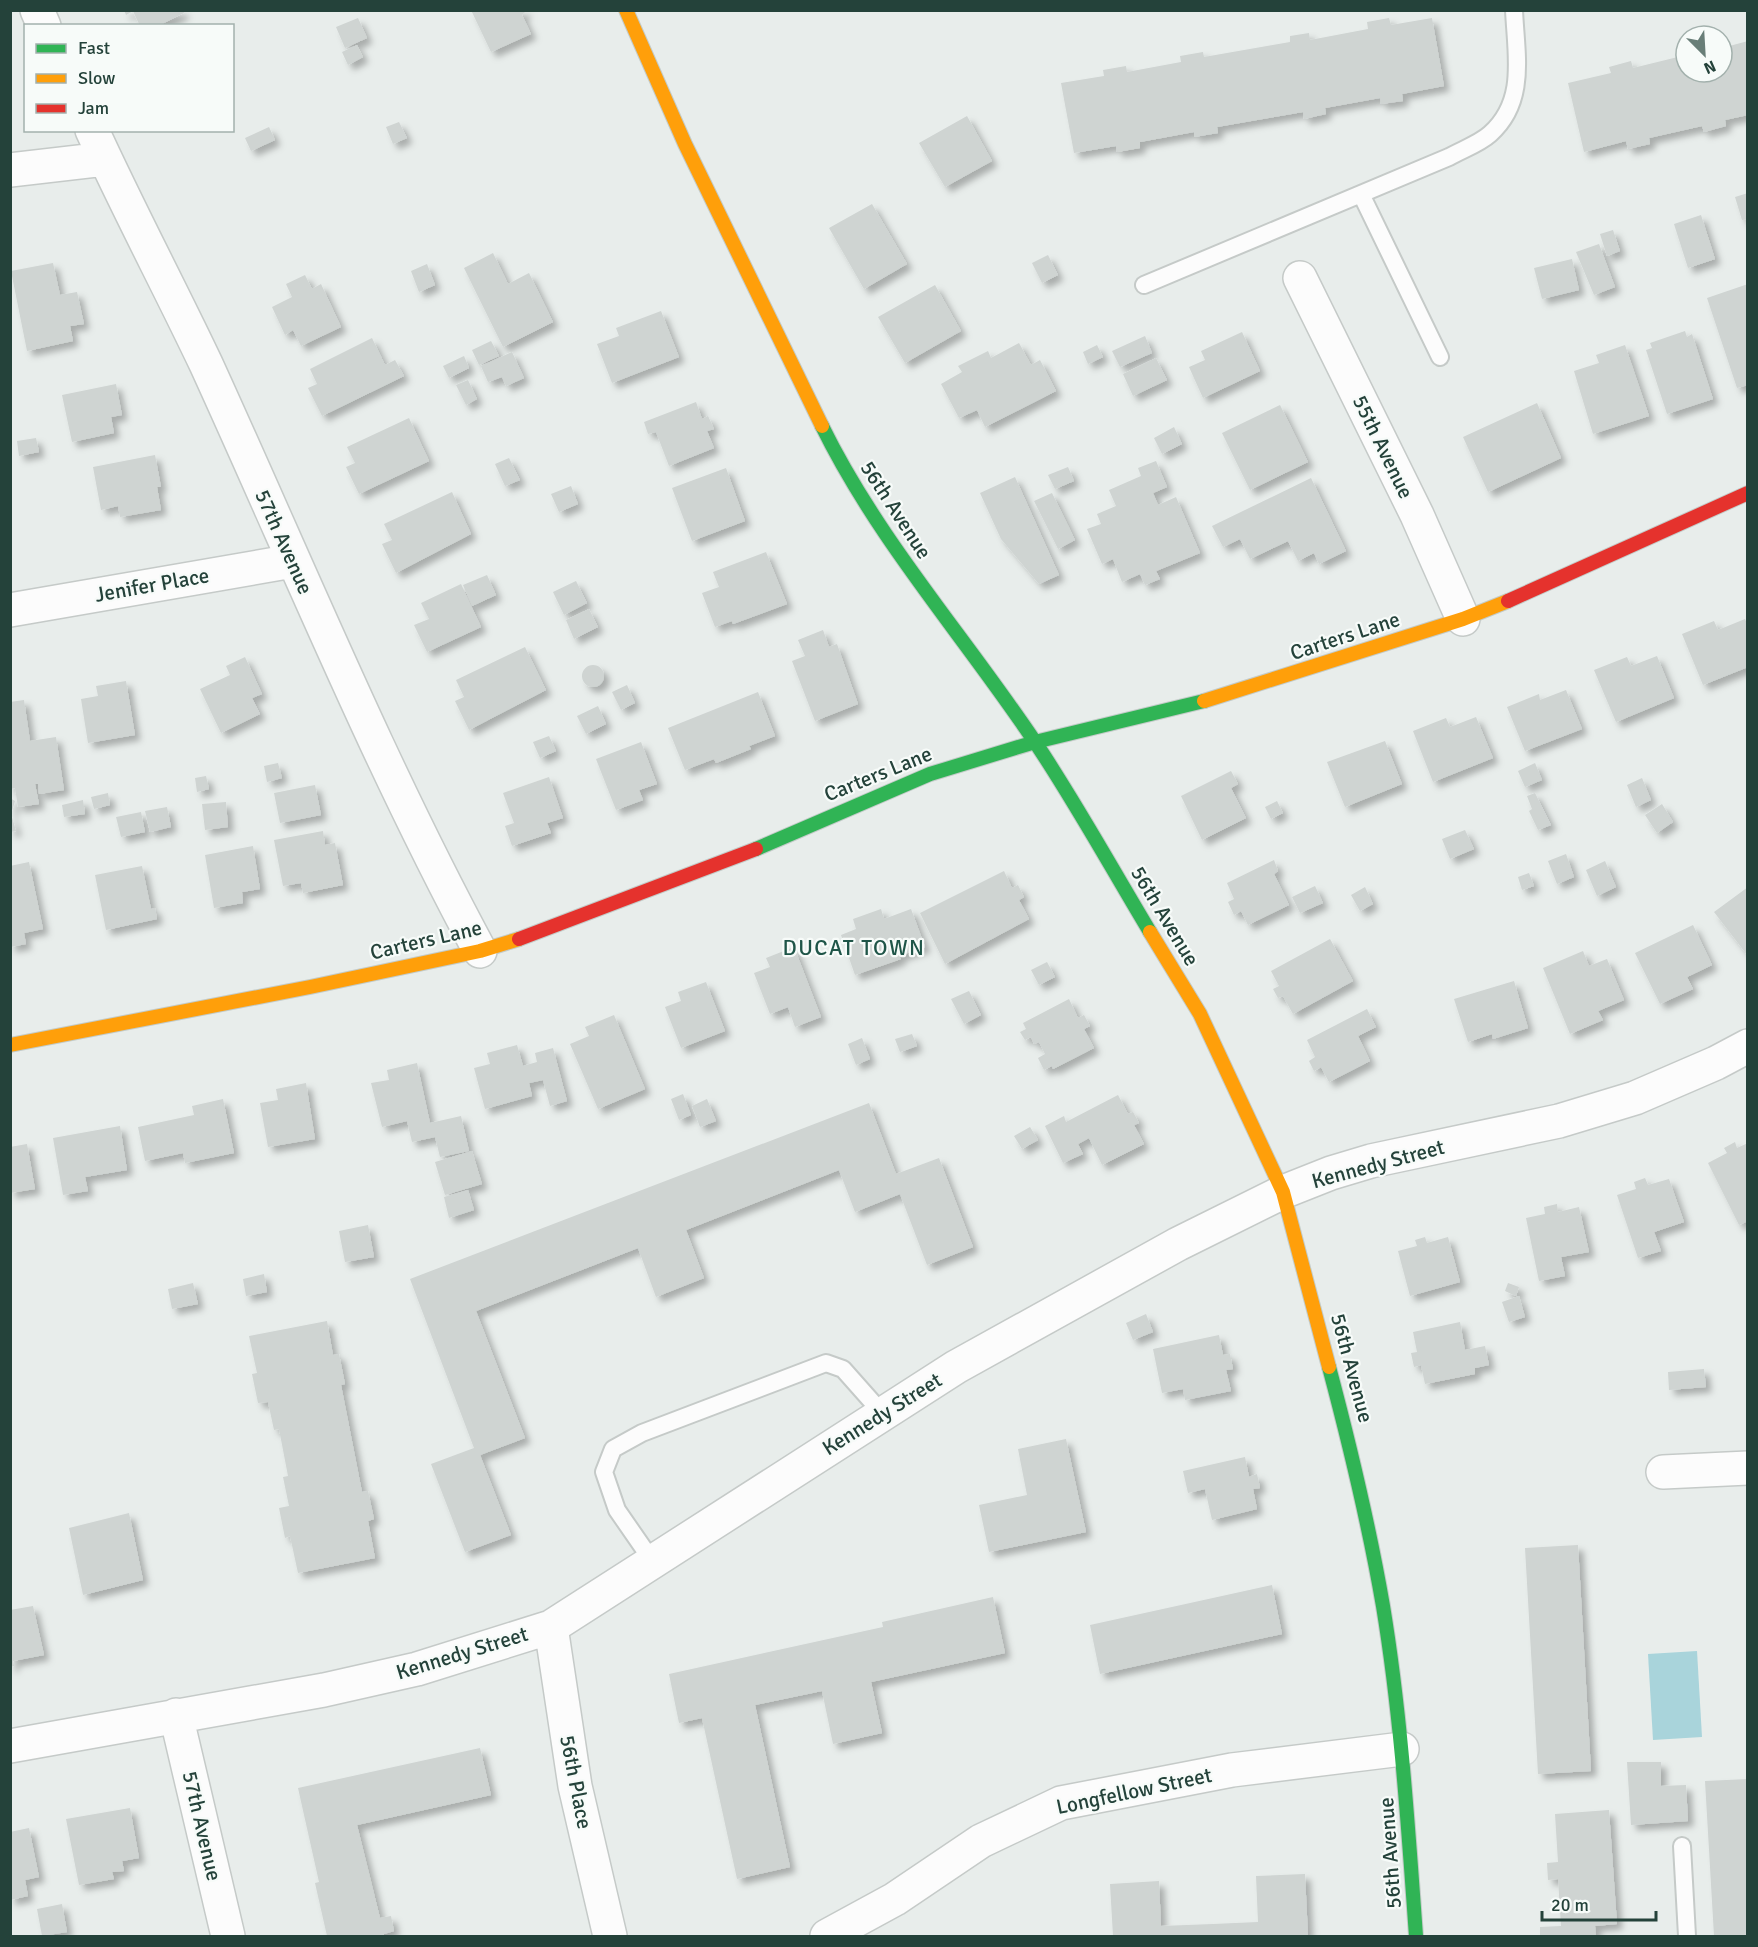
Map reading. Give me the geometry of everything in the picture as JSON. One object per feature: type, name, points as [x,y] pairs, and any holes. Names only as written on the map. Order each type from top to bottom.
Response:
[{"type":"street","points":[[37,10],[43,24]]},
{"type":"street","name":"56th Avenue","points":[[626,10],[685,144],[838,458],[902,560],[1035,742],[1200,1014],[1283,1192],[1355,1464],[1383,1607],[1402,1749],[1416,1936]]},
{"type":"street","points":[[10,170],[98,145]]},
{"type":"street","name":"57th Avenue","points":[[98,145],[205,363],[292,561],[419,836],[480,951]]},
{"type":"street","name":"55th Avenue","points":[[1300,278],[1417,515],[1463,619]]},
{"type":"street","name":"Carters Lane","points":[[10,1045],[310,987],[480,951],[635,898],[930,774],[1035,742],[1214,699],[1463,619],[1551,583],[1748,493]]},
{"type":"street","name":"Jenifer Place","points":[[10,609],[292,561]]},
{"type":"street","name":"Kennedy Street","points":[[10,1746],[176,1714],[304,1694],[417,1669],[551,1627],[956,1367],[1168,1249],[1283,1192],[1331,1173],[1371,1161],[1559,1121],[1635,1098],[1716,1063],[1748,1046]]},
{"type":"street","points":[[1664,1472],[1748,1468]]},
{"type":"street","name":"56th Place","points":[[551,1627],[575,1785],[610,1936]]},
{"type":"street","name":"57th Avenue","points":[[176,1714],[228,1936]]},
{"type":"street","name":"Longfellow Street","points":[[827,1936],[895,1899],[981,1841],[1061,1803],[1232,1770],[1402,1749]]},
{"type":"lane","points":[[1144,285],[1449,157],[1489,135],[1512,107],[1517,79],[1514,10]]},
{"type":"lane","points":[[1361,194],[1440,357]]},
{"type":"lane","points":[[653,1562],[617,1510],[604,1472],[613,1449],[642,1433],[826,1363],[843,1369],[882,1413]]},
{"type":"lane","points":[[1682,1846],[1687,1936]]},
{"type":"water","points":[[1697,1651],[1702,1737],[1653,1740],[1648,1654]]},
{"type":"building","points":[[124,10],[183,10],[184,13],[162,24],[139,24],[133,11],[126,15]]},
{"type":"building","points":[[471,10],[527,10],[522,15],[531,34],[491,52]]},
{"type":"building","points":[[358,18],[367,38],[345,48],[336,27]]},
{"type":"building","points":[[1389,18],[1391,25],[1432,18],[1444,86],[1402,94],[1403,101],[1381,104],[1380,98],[1325,108],[1326,114],[1304,119],[1303,112],[1217,127],[1218,133],[1194,137],[1194,132],[1140,142],[1140,148],[1117,152],[1116,146],[1074,153],[1061,83],[1104,76],[1103,70],[1126,66],[1127,72],[1181,62],[1180,56],[1203,52],[1204,57],[1290,42],[1290,36],[1309,33],[1310,40],[1368,29],[1367,22]]},
{"type":"building","points":[[1748,41],[1748,115],[1725,120],[1726,126],[1704,132],[1702,126],[1649,138],[1650,144],[1628,149],[1626,141],[1584,152],[1568,83],[1611,73],[1609,67],[1631,61],[1633,68],[1674,58],[1674,84],[1734,84],[1734,45]]},
{"type":"building","points":[[357,45],[363,57],[348,65],[342,52]]},
{"type":"building","points":[[967,116],[992,161],[945,187],[919,143]]},
{"type":"building","points":[[399,122],[407,138],[393,144],[386,127]]},
{"type":"building","points":[[269,127],[275,140],[251,151],[245,138]]},
{"type":"building","points":[[1748,193],[1748,219],[1742,220],[1735,197]]},
{"type":"building","points":[[872,204],[907,264],[864,289],[829,228]]},
{"type":"building","points":[[1701,215],[1715,259],[1688,268],[1674,224]]},
{"type":"building","points":[[1613,230],[1620,251],[1607,256],[1600,234]]},
{"type":"building","points":[[1599,244],[1615,287],[1594,295],[1576,252]]},
{"type":"building","points":[[493,253],[508,284],[529,273],[553,322],[503,347],[464,268]]},
{"type":"building","points":[[1048,255],[1058,275],[1042,283],[1032,263]]},
{"type":"building","points":[[1572,259],[1579,290],[1542,299],[1534,268]]},
{"type":"building","points":[[53,263],[60,295],[77,292],[84,324],[70,326],[73,341],[27,351],[11,271]]},
{"type":"building","points":[[427,264],[435,285],[419,292],[411,271]]},
{"type":"building","points":[[305,275],[312,289],[321,284],[341,327],[301,346],[293,330],[285,335],[272,307],[292,297],[286,284]]},
{"type":"building","points":[[1748,284],[1748,385],[1737,388],[1707,298]]},
{"type":"building","points":[[935,285],[961,331],[905,363],[878,317]]},
{"type":"building","points":[[661,311],[679,357],[612,383],[597,344],[619,336],[616,328]]},
{"type":"building","points":[[1685,331],[1687,337],[1692,334],[1713,399],[1667,414],[1646,350],[1652,348],[1650,343]]},
{"type":"building","points":[[1242,332],[1260,371],[1203,398],[1189,367],[1205,360],[1201,351]]},
{"type":"building","points":[[1145,336],[1152,353],[1120,367],[1112,351]]},
{"type":"building","points":[[372,338],[385,365],[395,360],[404,376],[322,416],[308,388],[317,384],[310,369]]},
{"type":"building","points":[[491,341],[499,356],[479,365],[472,350]]},
{"type":"building","points":[[1019,343],[1031,365],[1040,360],[1056,391],[985,427],[977,410],[959,418],[941,384],[962,372],[958,366],[988,351],[991,358]]},
{"type":"building","points":[[1097,345],[1103,357],[1088,364],[1083,352]]},
{"type":"building","points":[[1625,345],[1649,416],[1593,434],[1574,371],[1599,363],[1596,355]]},
{"type":"building","points":[[512,352],[524,378],[506,386],[502,377],[488,382],[481,366]]},
{"type":"building","points":[[464,356],[469,368],[449,378],[443,366]]},
{"type":"building","points":[[1156,358],[1167,380],[1133,396],[1123,374]]},
{"type":"building","points":[[468,380],[477,399],[466,405],[456,385]]},
{"type":"building","points":[[116,384],[122,415],[111,417],[114,433],[72,442],[62,395]]},
{"type":"building","points":[[696,402],[702,419],[708,416],[714,429],[707,431],[714,448],[669,466],[656,432],[648,434],[644,422]]},
{"type":"building","points":[[1537,403],[1561,458],[1488,492],[1463,437]]},
{"type":"building","points":[[1280,405],[1308,462],[1250,490],[1222,433]]},
{"type":"building","points":[[409,418],[429,461],[359,494],[346,467],[355,463],[347,447]]},
{"type":"building","points":[[1174,427],[1182,444],[1162,454],[1154,438]]},
{"type":"building","points":[[36,438],[39,452],[19,456],[17,441]]},
{"type":"building","points":[[155,455],[161,487],[157,487],[161,510],[120,517],[118,506],[101,510],[93,467]]},
{"type":"building","points":[[509,458],[520,480],[505,486],[495,464]]},
{"type":"building","points":[[1156,461],[1167,487],[1153,493],[1158,505],[1176,497],[1200,553],[1156,571],[1160,579],[1145,585],[1140,574],[1122,582],[1113,559],[1102,564],[1087,529],[1101,524],[1097,514],[1116,506],[1109,490],[1141,476],[1138,468]]},
{"type":"building","points":[[1068,467],[1074,481],[1055,489],[1048,475]]},
{"type":"building","points":[[726,468],[745,521],[692,541],[672,488]]},
{"type":"building","points":[[1015,477],[1059,575],[1039,584],[1001,539],[980,493]]},
{"type":"building","points":[[1311,478],[1346,551],[1319,564],[1314,553],[1298,561],[1288,541],[1250,559],[1240,539],[1223,547],[1212,526]]},
{"type":"building","points":[[571,486],[578,504],[559,512],[551,494]]},
{"type":"building","points":[[452,492],[471,534],[396,573],[382,544],[392,540],[384,524]]},
{"type":"building","points":[[1052,493],[1075,540],[1058,549],[1034,501]]},
{"type":"building","points":[[766,552],[787,604],[733,624],[732,621],[715,627],[702,593],[719,587],[713,572]]},
{"type":"building","points":[[487,575],[496,595],[472,606],[463,585]]},
{"type":"building","points":[[576,581],[587,603],[564,615],[553,592]]},
{"type":"building","points":[[461,584],[481,627],[427,652],[414,625],[429,619],[421,603]]},
{"type":"building","points":[[589,609],[598,627],[574,639],[566,620]]},
{"type":"building","points":[[1745,619],[1748,626],[1748,667],[1703,685],[1682,634],[1714,621],[1718,630]]},
{"type":"building","points":[[823,630],[829,647],[837,644],[858,704],[815,721],[792,661],[805,656],[798,640]]},
{"type":"building","points":[[525,647],[546,690],[469,730],[455,701],[464,697],[456,680]]},
{"type":"building","points":[[1657,656],[1674,698],[1616,722],[1594,670],[1627,657],[1631,666]]},
{"type":"building","points":[[245,657],[262,694],[252,698],[260,714],[221,733],[200,689],[230,675],[226,666]]},
{"type":"building","points":[[593,665],[601,668],[604,676],[601,684],[593,687],[585,684],[582,676],[585,668]]},
{"type":"building","points":[[126,681],[135,735],[88,743],[81,699],[98,696],[96,686]]},
{"type":"building","points":[[627,685],[635,703],[621,710],[612,692]]},
{"type":"building","points":[[1566,690],[1582,729],[1525,751],[1507,707],[1539,694],[1540,700]]},
{"type":"building","points":[[758,692],[775,736],[749,746],[751,749],[716,763],[714,759],[685,770],[668,728]]},
{"type":"building","points":[[24,700],[30,741],[56,737],[64,790],[39,794],[38,784],[35,784],[39,804],[18,807],[15,788],[10,789],[10,702]]},
{"type":"building","points":[[598,706],[606,724],[586,734],[577,716]]},
{"type":"building","points":[[1476,717],[1493,758],[1433,782],[1413,731],[1446,718],[1450,727]]},
{"type":"building","points":[[549,736],[556,751],[540,758],[533,742]]},
{"type":"building","points":[[1385,741],[1402,784],[1345,807],[1327,762]]},
{"type":"building","points":[[641,742],[657,784],[639,790],[643,800],[616,810],[596,759]]},
{"type":"building","points":[[278,763],[282,778],[267,782],[264,766]]},
{"type":"building","points":[[1535,763],[1542,780],[1525,787],[1518,771]]},
{"type":"building","points":[[1231,771],[1238,784],[1231,788],[1246,818],[1202,840],[1181,796]]},
{"type":"building","points":[[206,776],[209,789],[197,792],[195,778]]},
{"type":"building","points":[[549,777],[563,818],[547,823],[551,833],[512,846],[505,826],[514,823],[503,793]]},
{"type":"building","points":[[1642,778],[1651,800],[1636,807],[1627,785]]},
{"type":"building","points":[[315,785],[321,815],[280,823],[274,793]]},
{"type":"building","points":[[108,793],[110,805],[94,809],[91,797]]},
{"type":"building","points":[[1535,793],[1551,825],[1538,830],[1529,811],[1532,809],[1527,796]]},
{"type":"building","points":[[10,798],[15,801],[11,814],[16,831],[10,832]]},
{"type":"building","points":[[83,800],[85,814],[64,817],[62,805]]},
{"type":"building","points":[[1277,801],[1283,813],[1271,819],[1265,807]]},
{"type":"building","points":[[226,802],[228,827],[205,830],[202,804]]},
{"type":"building","points":[[1662,804],[1673,822],[1657,833],[1645,815]]},
{"type":"building","points":[[167,807],[171,827],[150,832],[145,811]]},
{"type":"building","points":[[141,812],[145,832],[121,837],[116,817]]},
{"type":"building","points":[[1465,830],[1474,849],[1450,859],[1442,839]]},
{"type":"building","points":[[323,831],[325,845],[335,843],[343,885],[303,893],[301,883],[283,886],[274,840]]},
{"type":"building","points":[[253,846],[260,889],[242,892],[243,903],[214,908],[205,855]]},
{"type":"building","points":[[1566,854],[1574,877],[1557,884],[1548,861]]},
{"type":"building","points":[[1274,860],[1278,871],[1274,874],[1289,905],[1248,925],[1241,911],[1234,915],[1228,902],[1234,899],[1227,883]]},
{"type":"building","points":[[1605,861],[1616,887],[1597,896],[1586,870]]},
{"type":"building","points":[[29,862],[43,929],[24,933],[26,944],[10,947],[10,866]]},
{"type":"building","points":[[142,866],[151,909],[155,908],[157,919],[106,930],[95,875]]},
{"type":"building","points":[[1004,871],[1012,888],[1018,885],[1024,897],[1019,900],[1029,919],[945,964],[920,913]]},
{"type":"building","points":[[1529,873],[1534,886],[1522,890],[1518,877]]},
{"type":"building","points":[[1315,886],[1323,903],[1300,913],[1292,897]]},
{"type":"building","points":[[1365,887],[1373,904],[1360,911],[1351,895]]},
{"type":"building","points":[[1748,887],[1748,956],[1714,912]]},
{"type":"building","points":[[881,909],[884,919],[911,909],[925,947],[899,956],[901,959],[855,975],[841,935],[856,929],[853,919]]},
{"type":"building","points":[[1693,925],[1712,965],[1687,977],[1693,989],[1660,1004],[1635,953]]},
{"type":"building","points":[[1330,939],[1353,981],[1293,1014],[1283,996],[1278,998],[1273,989],[1279,986],[1271,971]]},
{"type":"building","points":[[794,947],[821,1017],[795,1027],[788,1007],[770,1014],[754,973],[770,967],[766,958]]},
{"type":"building","points":[[1583,951],[1589,966],[1607,959],[1624,1000],[1598,1011],[1603,1020],[1570,1034],[1543,968]]},
{"type":"building","points":[[1047,962],[1055,977],[1039,985],[1031,970]]},
{"type":"building","points":[[1514,981],[1528,1028],[1493,1039],[1492,1034],[1468,1042],[1454,999]]},
{"type":"building","points":[[706,982],[725,1031],[681,1048],[665,1007],[681,1001],[678,992]]},
{"type":"building","points":[[969,991],[981,1015],[964,1024],[951,999]]},
{"type":"building","points":[[1069,999],[1078,1018],[1084,1015],[1090,1026],[1084,1029],[1094,1048],[1053,1069],[1052,1066],[1044,1070],[1038,1058],[1045,1054],[1039,1042],[1034,1044],[1031,1037],[1025,1040],[1020,1032],[1026,1029],[1023,1023]]},
{"type":"building","points":[[1367,1009],[1376,1027],[1358,1036],[1370,1061],[1329,1082],[1321,1067],[1314,1071],[1309,1061],[1315,1057],[1307,1040]]},
{"type":"building","points":[[614,1015],[645,1089],[598,1109],[570,1044],[589,1036],[585,1027]]},
{"type":"building","points":[[912,1034],[917,1046],[900,1052],[895,1039]]},
{"type":"building","points":[[862,1038],[870,1059],[856,1065],[848,1044]]},
{"type":"building","points":[[517,1045],[523,1066],[537,1062],[535,1053],[553,1048],[567,1101],[550,1106],[543,1080],[529,1083],[532,1096],[485,1109],[474,1068],[490,1064],[487,1053]]},
{"type":"building","points":[[417,1063],[430,1123],[461,1116],[469,1151],[440,1157],[435,1137],[412,1142],[407,1121],[382,1127],[371,1083],[389,1080],[387,1070]]},
{"type":"building","points":[[306,1083],[315,1139],[268,1147],[260,1103],[278,1100],[276,1089]]},
{"type":"building","points":[[683,1094],[691,1115],[679,1120],[671,1099]]},
{"type":"building","points":[[1118,1095],[1128,1114],[1133,1112],[1139,1123],[1134,1125],[1144,1144],[1102,1165],[1089,1138],[1078,1144],[1083,1154],[1063,1163],[1045,1126],[1064,1116],[1066,1122]]},
{"type":"building","points":[[223,1099],[234,1153],[185,1163],[183,1153],[145,1161],[138,1127],[194,1115],[192,1106]]},
{"type":"building","points":[[707,1099],[716,1121],[700,1127],[692,1106]]},
{"type":"building","points":[[869,1103],[896,1174],[939,1158],[973,1247],[927,1265],[900,1194],[855,1212],[839,1170],[686,1230],[704,1278],[656,1297],[638,1248],[476,1311],[525,1438],[480,1455],[511,1535],[465,1552],[431,1464],[474,1448],[410,1279]]},
{"type":"building","points":[[120,1126],[127,1170],[85,1177],[88,1191],[63,1195],[53,1138]]},
{"type":"building","points":[[1030,1127],[1038,1140],[1022,1149],[1014,1136]]},
{"type":"building","points":[[1735,1142],[1737,1148],[1748,1143],[1748,1221],[1739,1225],[1708,1163],[1727,1153],[1724,1148]]},
{"type":"building","points":[[27,1144],[35,1189],[10,1193],[10,1147]]},
{"type":"building","points":[[472,1151],[482,1184],[445,1195],[435,1162]]},
{"type":"building","points":[[1645,1178],[1648,1185],[1669,1179],[1684,1222],[1654,1232],[1661,1251],[1638,1258],[1617,1195],[1636,1189],[1634,1182]]},
{"type":"building","points":[[468,1190],[474,1210],[449,1218],[444,1197]]},
{"type":"building","points":[[1557,1204],[1558,1212],[1579,1207],[1589,1252],[1561,1257],[1565,1276],[1539,1281],[1526,1218],[1545,1214],[1544,1207]]},
{"type":"building","points":[[368,1225],[374,1257],[345,1262],[339,1231]]},
{"type":"building","points":[[1425,1237],[1427,1243],[1448,1237],[1460,1282],[1410,1296],[1398,1251],[1417,1246],[1415,1240]]},
{"type":"building","points":[[264,1274],[267,1292],[246,1296],[243,1279]]},
{"type":"building","points":[[193,1283],[198,1304],[172,1309],[168,1289]]},
{"type":"building","points":[[1508,1283],[1519,1287],[1516,1296],[1505,1291]]},
{"type":"building","points":[[1519,1296],[1525,1317],[1509,1322],[1502,1302]]},
{"type":"building","points":[[1146,1314],[1153,1332],[1133,1340],[1126,1323]]},
{"type":"building","points":[[327,1321],[333,1355],[339,1354],[345,1384],[341,1385],[362,1492],[368,1491],[374,1519],[368,1521],[375,1558],[298,1573],[290,1536],[285,1538],[279,1508],[289,1506],[283,1477],[288,1476],[279,1429],[274,1430],[268,1402],[258,1403],[252,1374],[257,1373],[249,1336]]},
{"type":"building","points":[[1460,1322],[1465,1350],[1485,1346],[1489,1365],[1475,1368],[1475,1374],[1425,1384],[1421,1365],[1414,1367],[1411,1353],[1417,1352],[1413,1332]]},
{"type":"building","points":[[1219,1335],[1223,1355],[1230,1354],[1233,1369],[1226,1370],[1231,1391],[1185,1400],[1183,1389],[1162,1393],[1153,1349]]},
{"type":"building","points":[[1704,1369],[1706,1387],[1669,1390],[1668,1372]]},
{"type":"building","points":[[1066,1439],[1086,1532],[989,1552],[979,1505],[1027,1495],[1018,1449]]},
{"type":"building","points":[[1245,1457],[1249,1477],[1257,1474],[1260,1488],[1253,1489],[1257,1509],[1212,1520],[1205,1489],[1188,1493],[1183,1471]]},
{"type":"building","points":[[129,1513],[143,1580],[83,1595],[69,1528]]},
{"type":"building","points":[[1578,1545],[1591,1771],[1538,1774],[1525,1548]]},
{"type":"building","points":[[1272,1585],[1282,1634],[1100,1674],[1090,1625]]},
{"type":"building","points":[[993,1597],[1005,1653],[871,1682],[882,1733],[833,1744],[822,1691],[755,1705],[790,1867],[737,1879],[702,1718],[679,1723],[669,1674],[883,1627],[882,1622]]},
{"type":"building","points":[[33,1606],[44,1655],[13,1661],[14,1666],[10,1667],[10,1610]]},
{"type":"building","points":[[480,1748],[491,1795],[357,1825],[380,1918],[391,1916],[394,1931],[384,1936],[327,1936],[315,1883],[319,1882],[298,1788]]},
{"type":"building","points":[[1627,1762],[1661,1762],[1661,1786],[1686,1785],[1688,1821],[1631,1825]]},
{"type":"building","points":[[1748,1779],[1748,1936],[1714,1936],[1705,1781]]},
{"type":"building","points":[[130,1808],[139,1858],[122,1861],[124,1871],[112,1872],[114,1879],[79,1885],[66,1819]]},
{"type":"building","points":[[1609,1810],[1617,1924],[1595,1926],[1596,1936],[1540,1936],[1540,1927],[1561,1926],[1558,1879],[1548,1880],[1547,1863],[1558,1862],[1555,1814]]},
{"type":"building","points":[[29,1828],[39,1877],[25,1880],[28,1896],[10,1900],[10,1832]]},
{"type":"building","points":[[1305,1874],[1308,1936],[1113,1936],[1110,1884],[1159,1881],[1161,1926],[1258,1922],[1256,1876]]},
{"type":"building","points":[[62,1904],[67,1932],[42,1936],[37,1909]]},
{"type":"traffic: fast","points":[[822,426],[844,468],[895,548],[1008,703],[1050,765],[1150,932]]},
{"type":"traffic: fast","points":[[756,849],[930,774],[1035,742],[1204,701]]},
{"type":"traffic: fast","points":[[1329,1367],[1359,1486],[1383,1606],[1399,1729],[1416,1936]]},
{"type":"traffic: slow","points":[[626,10],[685,144],[822,426]]},
{"type":"traffic: slow","points":[[1204,701],[1463,619],[1508,601]]},
{"type":"traffic: slow","points":[[1150,932],[1200,1014],[1283,1192],[1329,1367]]},
{"type":"traffic: slow","points":[[10,1045],[310,987],[480,951],[519,939]]},
{"type":"traffic: jam","points":[[1508,601],[1748,493]]},
{"type":"traffic: jam","points":[[519,939],[756,849]]},
{"type":"district","name":"DUCAT TOWN","points":[[854,947]]}]
